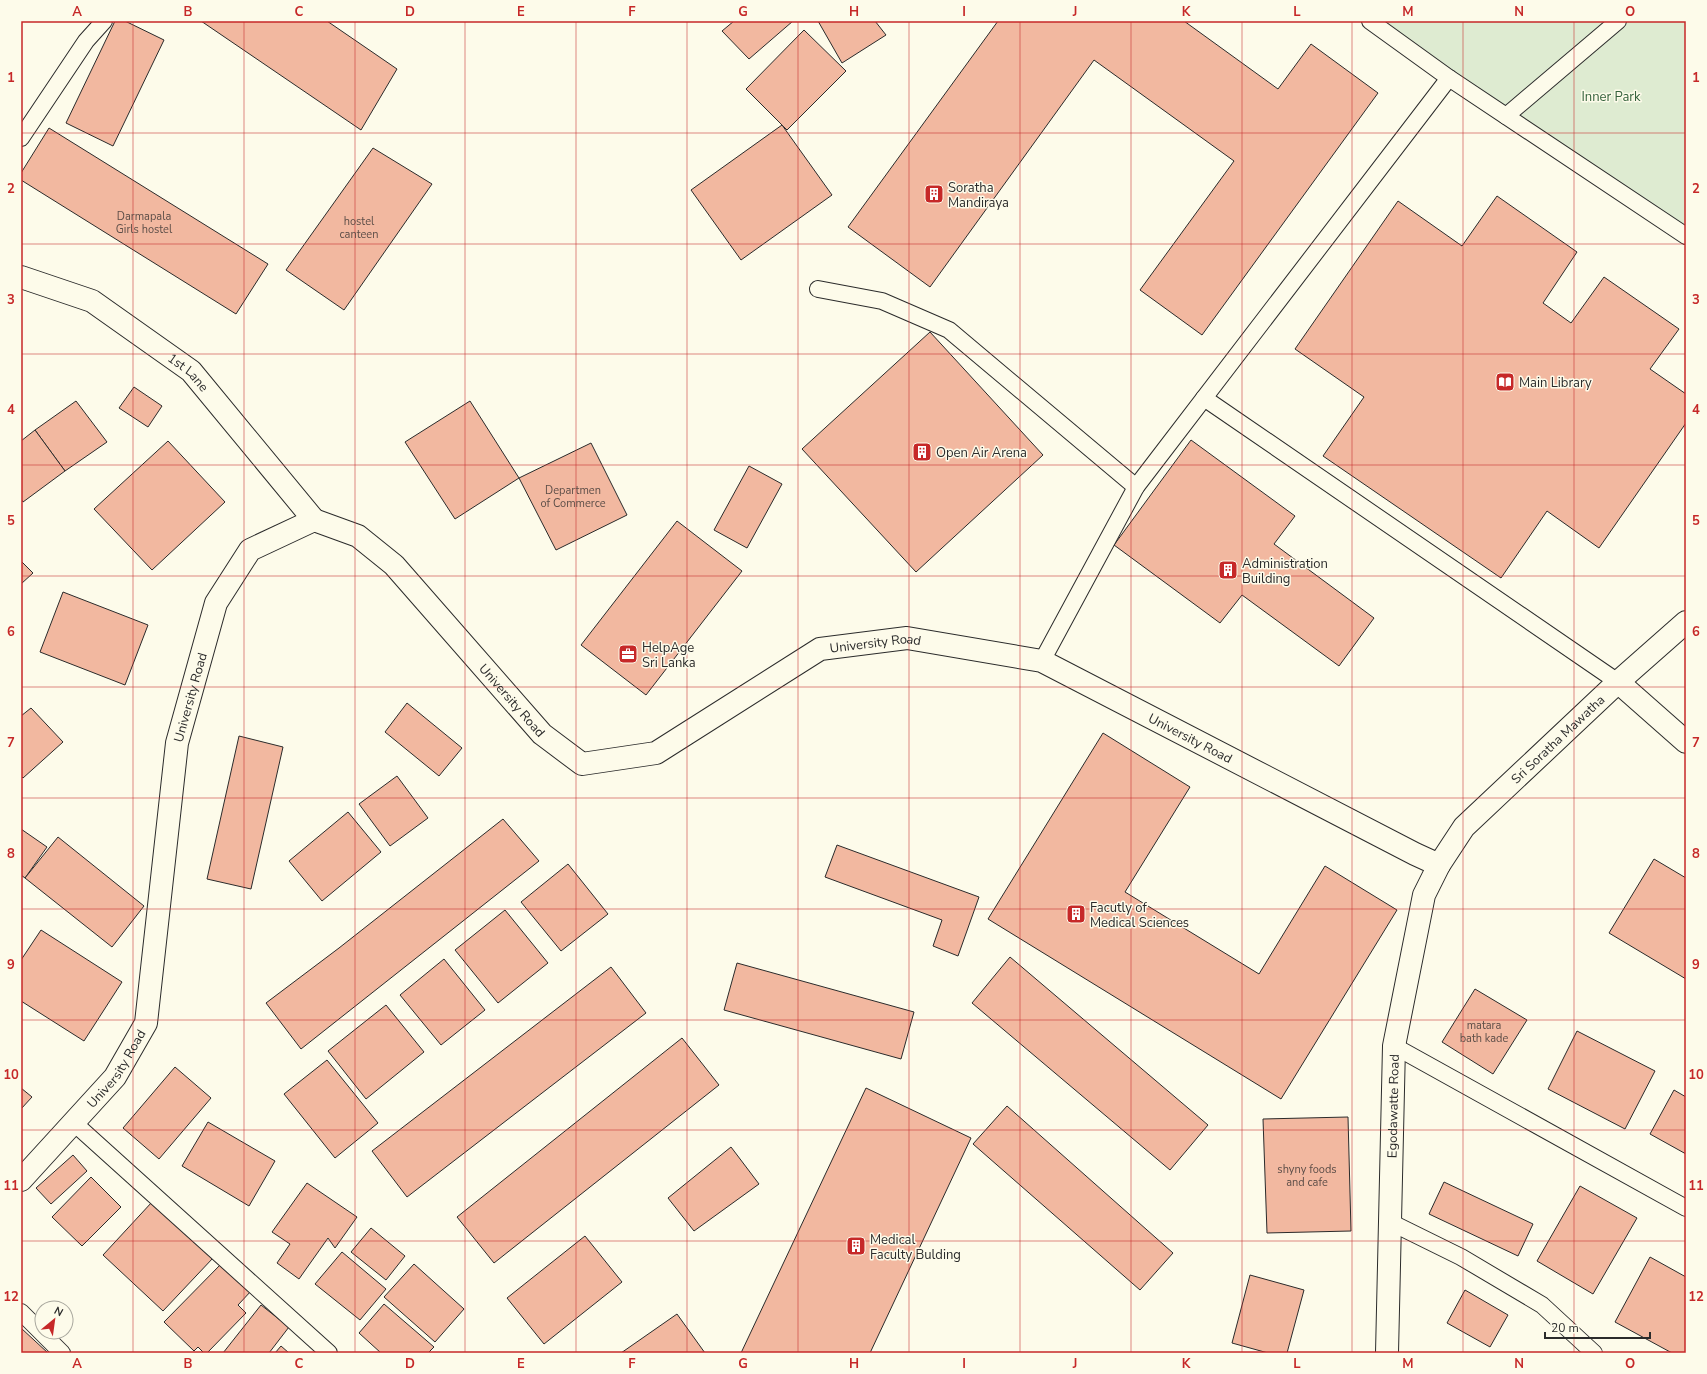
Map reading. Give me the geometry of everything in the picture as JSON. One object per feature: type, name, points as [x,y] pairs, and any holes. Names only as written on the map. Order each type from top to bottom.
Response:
[{"type":"main road","name":"1st Lane","points":[[21,277],[92,301],[191,371],[314,520]]},
{"type":"main road","name":"University Road","points":[[21,1180],[115,1077],[146,1023],[177,743],[216,603],[250,550],[314,520],[358,536],[394,565],[542,734],[582,764],[656,753],[820,649],[907,638],[1042,661],[1439,865]]},
{"type":"main road","name":"Sri Soratha Mawatha","points":[[1439,865],[1464,827],[1618,682],[1686,622]]},
{"type":"main road","points":[[1618,682],[1686,742]]},
{"type":"main road","name":"Egodawatte Road","points":[[1387,1353],[1394,1046],[1424,895],[1439,865]]},
{"type":"lane","points":[[21,138],[86,41],[104,21]]},
{"type":"lane","points":[[1370,21],[1449,78],[1686,236]]},
{"type":"lane","points":[[1506,116],[1618,21]]},
{"type":"lane","points":[[1042,661],[1136,487],[1449,78]]},
{"type":"lane","points":[[818,289],[882,301],[949,330],[1136,487]]},
{"type":"lane","points":[[1204,398],[1618,682]]},
{"type":"lane","points":[[1394,1046],[1686,1208]]},
{"type":"lane","points":[[74,1123],[329,1353]]},
{"type":"lane","points":[[1390,1222],[1460,1257],[1542,1305],[1594,1353]]},
{"type":"lane","points":[[21,1312],[62,1353]]},
{"type":"green space","name":"Inner Park","points":[[1370,21],[1686,21],[1686,236]]},
{"type":"building","points":[[115,21],[125,21],[164,40],[113,146],[66,123]]},
{"type":"building","points":[[201,21],[327,21],[397,69],[361,130]]},
{"type":"building","points":[[734,21],[793,21],[749,59],[722,31]]},
{"type":"building","points":[[818,21],[875,21],[886,35],[842,63]]},
{"type":"building","name":"Soratha Mandiraya","points":[[998,21],[1184,21],[1278,89],[1311,44],[1378,93],[1202,335],[1140,290],[1234,161],[1094,60],[930,287],[848,227]]},
{"type":"building","points":[[804,30],[846,71],[787,130],[746,89]]},
{"type":"building","points":[[782,125],[832,195],[741,260],[691,190]]},
{"type":"building","points":[[49,128],[268,264],[236,314],[21,180],[21,173]]},
{"type":"building","points":[[373,148],[432,184],[344,310],[286,270]]},
{"type":"building","name":"Main Library","points":[[1497,196],[1577,252],[1543,303],[1571,323],[1604,277],[1679,329],[1650,369],[1686,394],[1686,423],[1599,548],[1547,511],[1501,578],[1323,456],[1364,397],[1295,349],[1398,201],[1462,246]]},
{"type":"building","name":"Open Air Arena","points":[[930,332],[1043,455],[916,572],[802,449]]},
{"type":"building","points":[[134,387],[162,406],[148,427],[119,408]]},
{"type":"building","points":[[76,401],[107,442],[65,471],[35,430]]},
{"type":"building","points":[[470,401],[519,478],[455,519],[405,442]]},
{"type":"building","points":[[35,430],[65,471],[23,502],[21,499],[21,441]]},
{"type":"building","name":"Administration Building","points":[[1191,440],[1295,516],[1274,544],[1374,618],[1339,666],[1242,595],[1220,623],[1114,545]]},
{"type":"building","points":[[168,441],[225,502],[152,570],[94,509]]},
{"type":"building","points":[[591,443],[627,515],[556,550],[519,478]]},
{"type":"building","points":[[749,466],[782,484],[747,548],[714,530]]},
{"type":"building","points":[[677,521],[742,571],[646,695],[581,645]]},
{"type":"building","points":[[21,561],[33,573],[21,584]]},
{"type":"building","points":[[63,592],[148,625],[125,685],[40,652]]},
{"type":"building","points":[[407,703],[462,748],[439,776],[385,732]]},
{"type":"building","points":[[31,708],[63,742],[23,778],[21,776],[21,716]]},
{"type":"building","name":"Facutly of Medical Sciences","points":[[1103,733],[1190,787],[1125,892],[1259,974],[1325,866],[1397,910],[1281,1099],[988,919]]},
{"type":"building","points":[[239,736],[283,747],[251,889],[207,879]]},
{"type":"building","points":[[397,776],[428,818],[390,846],[359,804]]},
{"type":"building","points":[[348,812],[381,852],[322,901],[289,861]]},
{"type":"building","points":[[503,819],[539,861],[301,1049],[266,1003],[339,948]]},
{"type":"building","points":[[21,829],[47,847],[25,878],[21,875]]},
{"type":"building","points":[[58,837],[144,906],[112,947],[25,878]]},
{"type":"building","points":[[837,845],[979,897],[958,956],[933,946],[942,920],[825,877]]},
{"type":"building","points":[[1654,859],[1686,878],[1686,979],[1609,933]]},
{"type":"building","points":[[568,864],[608,914],[561,951],[521,902]]},
{"type":"building","points":[[505,910],[548,963],[498,1003],[455,950]]},
{"type":"building","points":[[41,930],[122,982],[84,1041],[21,1001],[21,960]]},
{"type":"building","points":[[1010,957],[1208,1125],[1170,1170],[972,1003]]},
{"type":"building","points":[[444,959],[485,1010],[441,1045],[400,995]]},
{"type":"building","points":[[737,963],[914,1012],[901,1059],[724,1010]]},
{"type":"building","points":[[611,967],[646,1013],[407,1197],[372,1151]]},
{"type":"building","points":[[1475,989],[1527,1020],[1493,1074],[1442,1042]]},
{"type":"building","points":[[386,1005],[424,1052],[366,1099],[328,1051]]},
{"type":"building","points":[[1577,1031],[1655,1071],[1625,1129],[1548,1089]]},
{"type":"building","points":[[682,1038],[719,1085],[494,1263],[457,1217]]},
{"type":"building","points":[[327,1060],[378,1123],[335,1158],[284,1094]]},
{"type":"building","points":[[175,1067],[211,1098],[159,1159],[123,1128]]},
{"type":"building","points":[[21,1088],[32,1097],[21,1109]]},
{"type":"building","name":"Medical Faculty Bulding","points":[[866,1088],[971,1138],[870,1353],[741,1353]]},
{"type":"building","points":[[1674,1090],[1686,1097],[1686,1154],[1650,1134]]},
{"type":"building","points":[[1007,1106],[1173,1253],[1140,1290],[973,1144]]},
{"type":"building","points":[[1348,1117],[1351,1231],[1267,1233],[1263,1119]]},
{"type":"building","points":[[208,1122],[275,1161],[249,1206],[182,1166]]},
{"type":"building","points":[[731,1147],[759,1184],[694,1231],[668,1198]]},
{"type":"building","points":[[73,1155],[87,1171],[51,1204],[36,1188]]},
{"type":"building","points":[[91,1177],[121,1207],[82,1246],[52,1217]]},
{"type":"building","points":[[1444,1182],[1533,1224],[1518,1256],[1429,1214]]},
{"type":"building","points":[[307,1183],[357,1217],[335,1248],[328,1238],[299,1279],[277,1263],[290,1244],[272,1232]]},
{"type":"building","points":[[1580,1186],[1637,1218],[1593,1294],[1537,1261]]},
{"type":"building","points":[[152,1202],[213,1258],[163,1311],[103,1255]]},
{"type":"building","points":[[371,1228],[405,1256],[386,1280],[351,1252]]},
{"type":"building","points":[[585,1236],[622,1282],[544,1344],[507,1298]]},
{"type":"building","points":[[342,1252],[386,1289],[360,1320],[315,1284]]},
{"type":"building","points":[[1650,1257],[1686,1277],[1686,1353],[1672,1353],[1615,1322]]},
{"type":"building","points":[[223,1262],[252,1290],[238,1305],[246,1313],[207,1353],[204,1353],[198,1347],[194,1351],[164,1322]]},
{"type":"building","points":[[414,1264],[464,1309],[435,1342],[384,1297]]},
{"type":"building","points":[[1250,1275],[1304,1290],[1287,1353],[1268,1353],[1232,1343]]},
{"type":"building","points":[[1465,1290],[1508,1315],[1490,1347],[1447,1323]]},
{"type":"building","points":[[384,1304],[434,1347],[428,1353],[381,1353],[359,1333]]},
{"type":"building","points":[[261,1305],[289,1327],[269,1353],[223,1353]]},
{"type":"building","points":[[677,1314],[705,1353],[621,1353]]},
{"type":"building","points":[[21,1328],[48,1353],[21,1353]]},
{"type":"building","points":[[281,1346],[289,1353],[275,1353]]},
{"type":"place","name":"Soratha Mandiraya","points":[[934,194]]},
{"type":"place","name":"Main Library","points":[[1505,382]]},
{"type":"place","name":"Open Air Arena","points":[[922,452]]},
{"type":"place","name":"Administration Building","points":[[1228,570]]},
{"type":"place","name":"HelpAge Sri Lanka","points":[[628,654]]},
{"type":"place","name":"Facutly of Medical Sciences","points":[[1076,914]]},
{"type":"place","name":"Medical Faculty Bulding","points":[[856,1246]]}]
